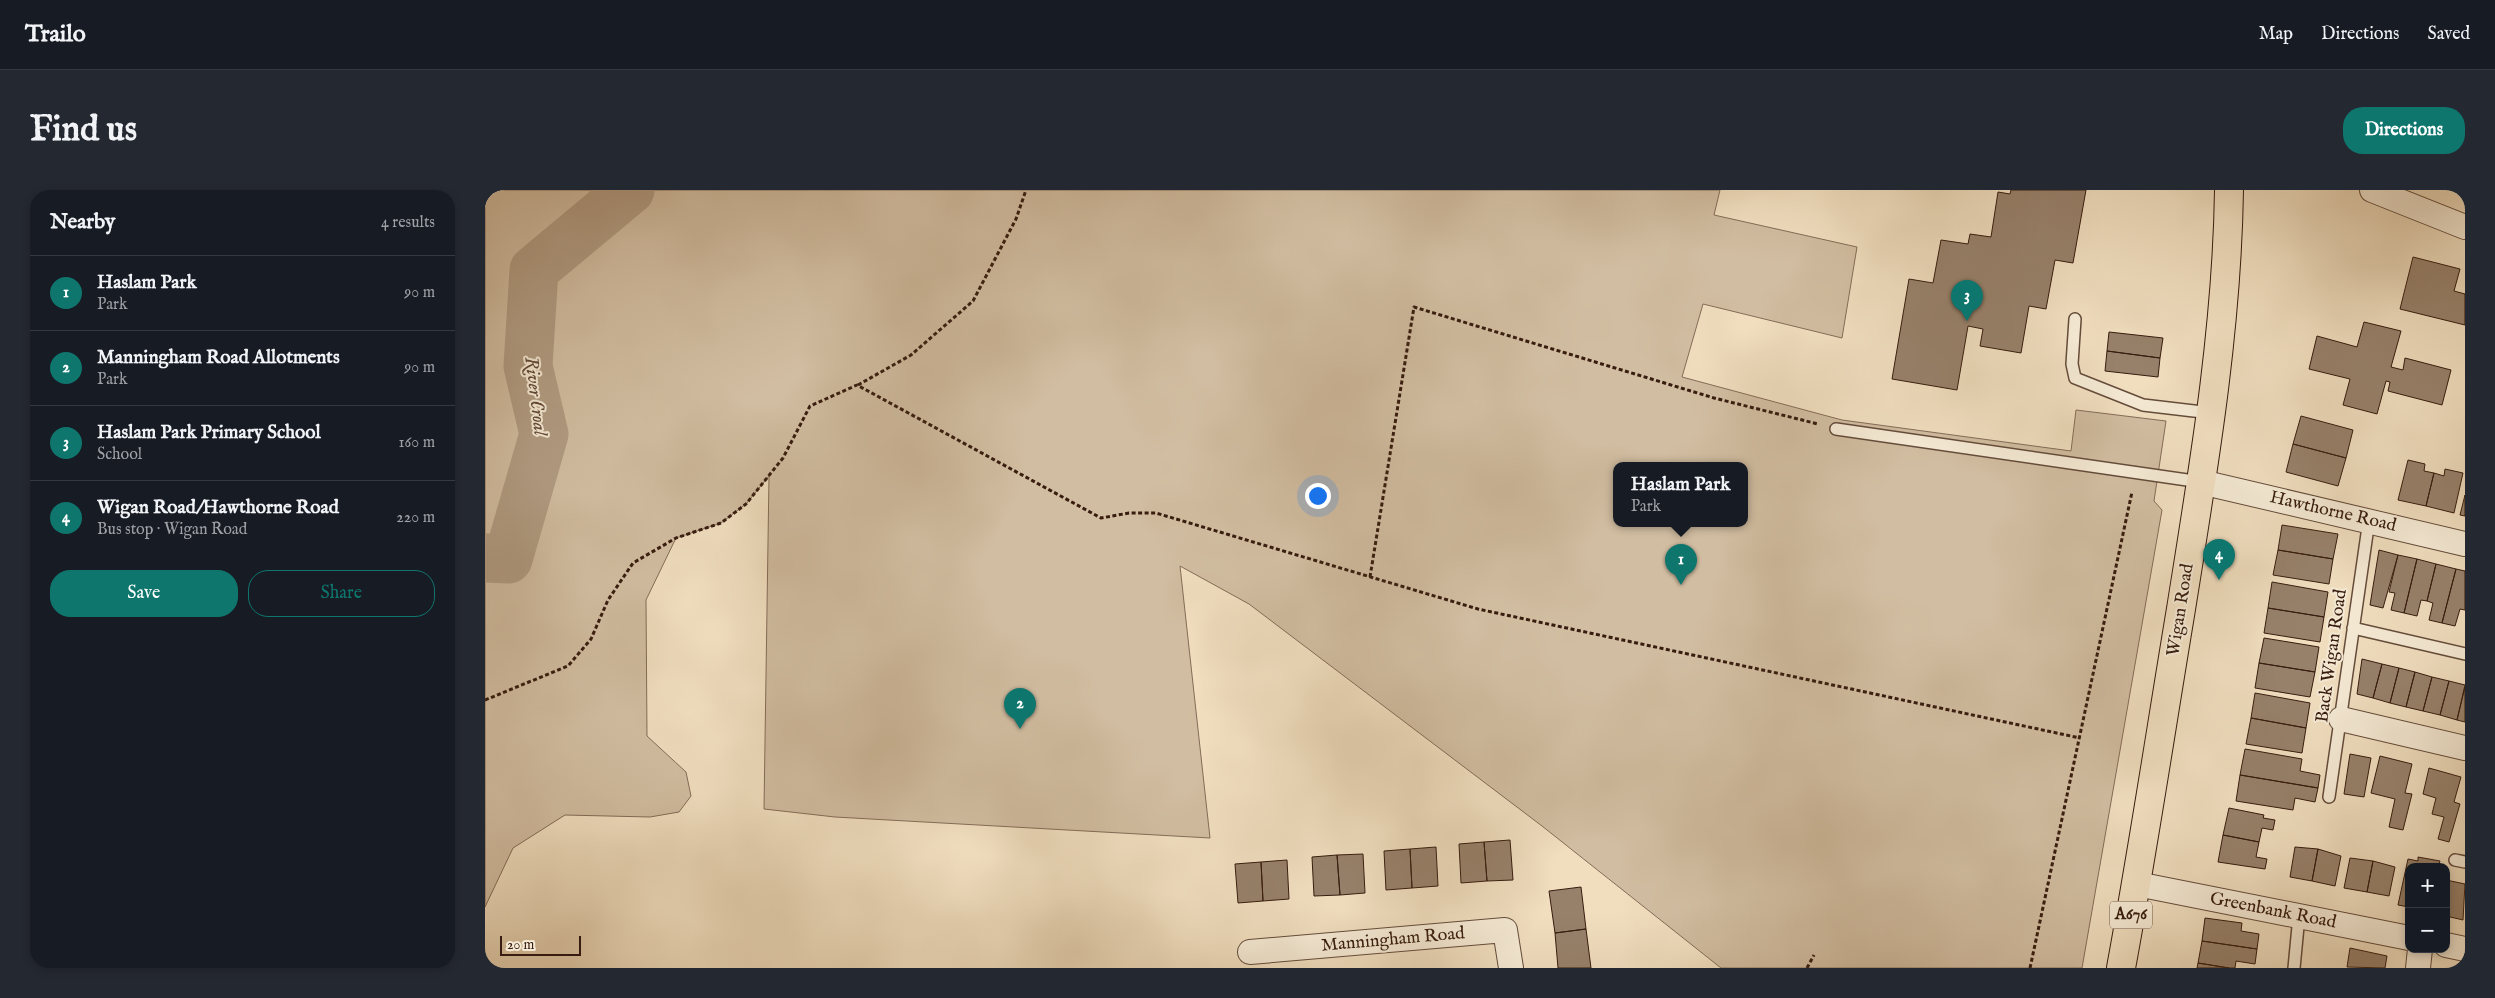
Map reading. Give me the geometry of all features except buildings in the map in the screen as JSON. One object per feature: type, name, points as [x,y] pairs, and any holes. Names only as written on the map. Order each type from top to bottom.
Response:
[{"type":"main road","name":"Wigan Road","points":[[2121,968],[2137,884],[2211,413],[2228,246],[2229,190]]},
{"type":"street","points":[[2372,190],[2465,227]]},
{"type":"street","name":"Hawthorne Road","points":[[2201,482],[2465,544]]},
{"type":"street","points":[[2341,719],[2465,748]]},
{"type":"street","name":"Greenbank Road","points":[[2137,884],[2405,937]]},
{"type":"street","name":"Manningham Road","points":[[1250,952],[1505,930],[1511,968]]},
{"type":"street","points":[[2450,946],[2465,949]]},
{"type":"street","points":[[2418,968],[2420,953]]},
{"type":"lane","points":[[2075,319],[2072,364],[2075,378],[2143,405],[2211,413]]},
{"type":"lane","points":[[1836,429],[2201,482]]},
{"type":"lane","name":"Back Wigan Road","points":[[2329,796],[2369,520]]},
{"type":"lane","points":[[2353,628],[2465,654]]},
{"type":"lane","points":[[2294,968],[2299,916]]},
{"type":"path","points":[[485,700],[568,666],[591,638],[608,600],[633,563],[676,538],[721,523],[746,504],[783,458],[810,406],[857,385],[911,355],[973,301],[1016,219],[1026,190]]},
{"type":"path","points":[[1370,577],[1414,307],[1714,398],[1836,429]]},
{"type":"path","points":[[857,385],[1101,518],[1129,513],[1156,513],[1478,609],[2080,738]]},
{"type":"path","points":[[2030,968],[2136,472]]},
{"type":"path","points":[[1807,968],[1814,955]]},
{"type":"shaded area","points":[[485,190],[1720,190],[1714,215],[1857,247],[1842,338],[1703,304],[1682,377],[1842,420],[2071,451],[2076,410],[2166,421],[2154,501],[2162,510],[2082,968],[1721,968],[1542,826],[1249,604],[1180,566],[1210,838],[835,817],[764,809],[769,476],[746,504],[721,523],[676,538],[646,600],[647,736],[686,772],[691,796],[679,812],[650,817],[565,815],[513,848],[485,907]]},
{"type":"waterway","name":"River Croal","points":[[485,558],[508,559],[544,434],[528,366],[534,270],[630,190]]},
{"type":"place","name":"Haslam Park Primary School","points":[[1967,321]]},
{"type":"place","name":"Wigan Road/Hawthorne Road","points":[[2219,580]]},
{"type":"place","name":"Haslam Park","points":[[1681,585]]},
{"type":"place","name":"Manningham Road Allotments","points":[[1020,729]]}]
